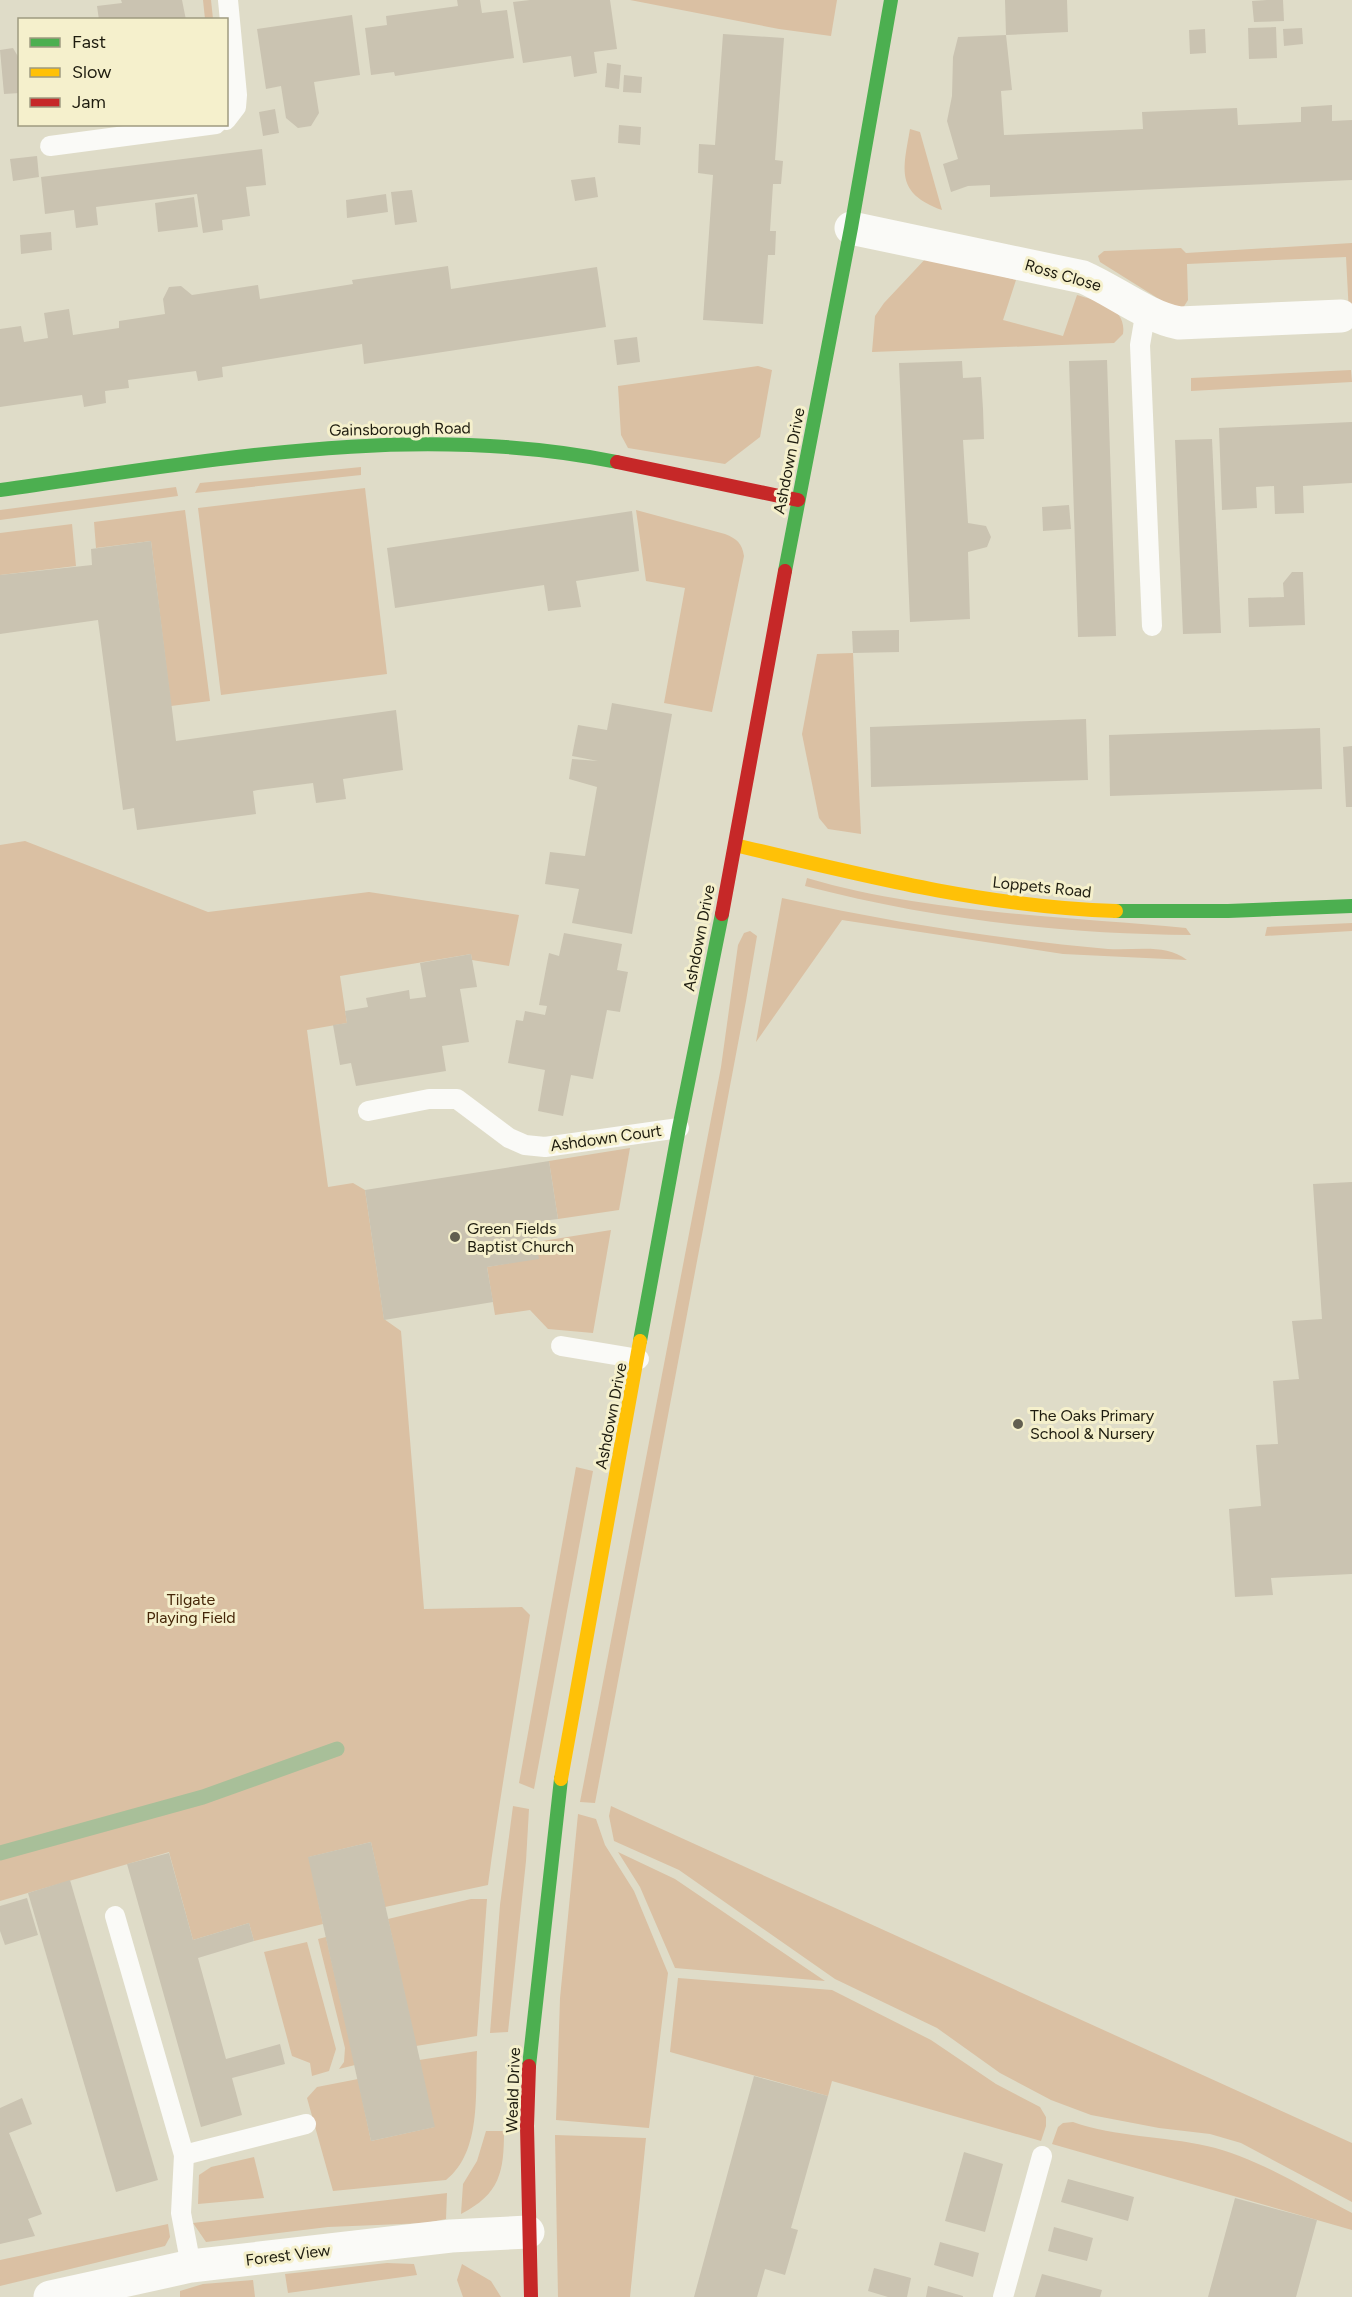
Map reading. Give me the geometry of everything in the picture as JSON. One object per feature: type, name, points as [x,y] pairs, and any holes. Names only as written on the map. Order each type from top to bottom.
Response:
[{"type":"street","name":"Ashdown Drive","points":[[547,1884],[556,1804],[680,1128],[743,811],[891,0]]},
{"type":"street","name":"Ross Close","points":[[851,228],[1083,277],[1111,289],[1160,319],[1179,323],[1341,316]]},
{"type":"street","name":"Gainsborough Road","points":[[0,490],[318,447],[434,444],[511,446],[576,454],[798,500]]},
{"type":"street","name":"Loppets Road","points":[[735,845],[872,877],[1020,904],[1176,913],[1352,906]]},
{"type":"street","name":"Weald Drive","points":[[531,2297],[528,2232],[530,2047],[547,1884]]},
{"type":"street","name":"Forest View","points":[[50,2297],[191,2266],[451,2236],[528,2232]]},
{"type":"lane","points":[[228,0],[237,95],[236,107],[228,117]]},
{"type":"lane","points":[[50,146],[201,126]]},
{"type":"lane","points":[[1146,310],[1140,345],[1152,626]]},
{"type":"lane","name":"Ashdown Court","points":[[368,1111],[429,1099],[457,1099],[509,1138],[525,1145],[545,1147],[680,1128]]},
{"type":"lane","points":[[561,1346],[639,1359]]},
{"type":"lane","points":[[115,1916],[184,2155],[181,2213],[191,2266]]},
{"type":"lane","points":[[184,2155],[306,2124]]},
{"type":"lane","points":[[1003,2297],[1042,2156]]},
{"type":"green space","points":[[203,0],[211,0],[213,18],[205,18]]},
{"type":"green space","points":[[630,0],[837,0],[831,36],[779,29]]},
{"type":"green space","points":[[910,129],[920,132],[942,210],[916,196],[909,188],[905,157]]},
{"type":"green space","points":[[1352,243],[1352,315],[1349,314],[1346,257],[1187,264],[1188,300],[1183,308],[1175,309],[1100,262],[1098,256],[1104,251],[1181,248],[1186,253]]},
{"type":"green space","points":[[928,256],[1016,280],[1003,320],[1063,336],[1077,295],[1101,303],[1115,311],[1123,325],[1123,334],[1114,343],[872,352],[875,316],[884,303]]},
{"type":"green space","points":[[758,366],[772,370],[760,437],[725,464],[628,448],[621,435],[618,386]]},
{"type":"green space","points":[[1351,370],[1352,382],[1191,391],[1191,378]]},
{"type":"green space","points":[[361,467],[361,475],[195,493],[200,483]]},
{"type":"green space","points":[[176,487],[178,496],[0,520],[0,510]]},
{"type":"green space","points":[[365,488],[387,674],[221,695],[198,508]]},
{"type":"green space","points":[[185,510],[210,701],[171,706],[151,541],[96,548],[94,522]]},
{"type":"green space","points":[[636,510],[725,534],[736,540],[742,548],[744,556],[712,712],[664,703],[685,588],[646,581]]},
{"type":"green space","points":[[72,524],[76,566],[0,575],[0,533]]},
{"type":"green space","points":[[853,653],[861,834],[828,829],[819,818],[802,734],[817,654]]},
{"type":"green space","name":"Tilgate Playing Field","points":[[25,841],[208,912],[369,892],[519,915],[509,966],[472,960],[471,954],[340,976],[347,1023],[307,1030],[328,1187],[353,1183],[365,1190],[384,1319],[401,1331],[424,1609],[522,1607],[530,1615],[488,1885],[385,1907],[371,1842],[309,1857],[323,1924],[254,1941],[249,1923],[193,1940],[169,1852],[0,1901],[0,845]]},
{"type":"green space","points":[[807,878],[852,890],[946,906],[1186,928],[1191,935],[1094,932],[949,916],[853,898],[805,886]]},
{"type":"green space","points":[[782,898],[863,915],[985,935],[1108,949],[1169,951],[1187,960],[1063,954],[842,920],[756,1042]]},
{"type":"green space","points":[[1352,923],[1352,931],[1265,936],[1267,927]]},
{"type":"green space","points":[[750,931],[757,936],[746,1001],[595,1803],[580,1802],[721,1067],[738,945],[744,933]]},
{"type":"green space","points":[[630,1148],[619,1210],[558,1219],[549,1161]]},
{"type":"green space","points":[[611,1230],[593,1333],[548,1329],[530,1310],[495,1315],[487,1267],[538,1258],[536,1242]]},
{"type":"green space","points":[[576,1467],[593,1471],[534,1789],[519,1783]]},
{"type":"green space","points":[[513,1806],[529,1809],[526,1861],[508,2032],[490,2033],[500,1905]]},
{"type":"green space","points":[[611,1806],[1352,2143],[1352,2202],[1241,2143],[1210,2134],[1159,2128],[1091,2115],[1051,2100],[1000,2073],[937,2028],[835,1979],[679,1870],[614,1841],[609,1816]]},
{"type":"green space","points":[[578,1814],[596,1819],[605,1845],[634,1891],[668,1973],[649,2128],[556,2120],[560,1998]]},
{"type":"green space","points":[[618,1852],[675,1879],[825,1981],[675,1968],[640,1887]]},
{"type":"green space","points":[[471,1899],[487,1899],[477,2036],[416,2046],[388,1919]]},
{"type":"green space","points":[[326,1937],[355,2065],[339,2069],[344,2062],[345,2048],[318,1939]]},
{"type":"green space","points":[[307,1942],[336,2049],[329,2071],[312,2076],[310,2063],[292,2056],[264,1952]]},
{"type":"green space","points":[[678,1978],[832,1990],[931,2040],[996,2084],[1040,2107],[1046,2117],[1046,2126],[1041,2141],[832,2081],[828,2096],[670,2052]]},
{"type":"green space","points":[[477,2051],[476,2102],[471,2138],[458,2168],[446,2180],[333,2191],[307,2098],[317,2087],[358,2079],[371,2141],[434,2127],[419,2060]]},
{"type":"green space","points":[[1073,2122],[1106,2131],[1207,2146],[1245,2158],[1352,2213],[1352,2230],[1052,2144],[1058,2127],[1063,2123]]},
{"type":"green space","points":[[486,2131],[504,2131],[501,2170],[492,2190],[461,2214],[463,2184],[477,2161]]},
{"type":"green space","points":[[555,2135],[646,2138],[630,2297],[558,2297]]},
{"type":"green space","points":[[254,2157],[264,2198],[198,2204],[199,2175],[211,2167]]},
{"type":"green space","points":[[447,2193],[446,2219],[426,2223],[328,2227],[206,2242],[193,2223]]},
{"type":"green space","points":[[168,2224],[170,2237],[165,2246],[0,2286],[0,2260]]},
{"type":"green space","points":[[387,2263],[414,2264],[417,2275],[288,2293],[285,2274]]},
{"type":"green space","points":[[462,2264],[491,2281],[501,2297],[463,2297],[457,2280]]},
{"type":"green space","points":[[253,2280],[255,2297],[180,2297],[180,2291],[203,2284]]},
{"type":"building","points":[[121,0],[182,0],[186,18],[99,18],[97,6],[122,3]]},
{"type":"building","points":[[457,0],[480,0],[482,13],[507,10],[514,58],[395,76],[394,72],[371,75],[365,28],[387,25],[386,16],[458,6]]},
{"type":"building","points":[[610,0],[617,49],[594,52],[597,73],[574,77],[571,56],[523,63],[513,2]]},
{"type":"building","points":[[1005,0],[1067,0],[1068,32],[1006,35]]},
{"type":"building","points":[[1283,0],[1284,21],[1254,22],[1252,1]]},
{"type":"building","points":[[352,15],[360,75],[314,82],[319,113],[311,126],[298,128],[286,118],[281,86],[266,89],[257,29]]},
{"type":"building","points":[[1276,27],[1277,58],[1249,59],[1248,28]]},
{"type":"building","points":[[1302,28],[1303,44],[1284,46],[1283,29]]},
{"type":"building","points":[[1205,29],[1206,53],[1190,54],[1189,30]]},
{"type":"building","points":[[723,34],[784,38],[775,160],[783,161],[781,184],[773,184],[770,231],[776,231],[775,255],[768,255],[763,324],[703,320],[713,175],[698,173],[699,144],[715,145]]},
{"type":"building","points":[[1006,35],[1012,90],[1001,91],[1004,135],[1143,129],[1142,112],[1237,108],[1238,125],[1301,122],[1301,107],[1332,105],[1332,121],[1352,120],[1352,180],[990,197],[990,185],[968,186],[951,192],[943,164],[958,159],[947,121],[952,96],[953,57],[958,37]]},
{"type":"building","points":[[13,48],[18,57],[18,93],[4,94],[0,50]]},
{"type":"building","points":[[607,63],[621,65],[619,89],[605,87]]},
{"type":"building","points":[[624,75],[642,77],[641,93],[623,92]]},
{"type":"building","points":[[275,109],[279,133],[263,136],[259,112]]},
{"type":"building","points":[[619,125],[641,127],[640,145],[618,143]]},
{"type":"building","points":[[262,149],[266,185],[246,187],[250,216],[222,220],[223,230],[203,233],[197,194],[96,207],[98,225],[76,228],[74,210],[45,214],[41,177]]},
{"type":"building","points":[[37,156],[39,177],[13,181],[10,159]]},
{"type":"building","points":[[595,177],[598,197],[575,201],[571,180]]},
{"type":"building","points":[[412,190],[417,222],[395,225],[391,192]]},
{"type":"building","points":[[386,194],[388,212],[347,218],[346,200]]},
{"type":"building","points":[[194,197],[198,227],[158,232],[155,203]]},
{"type":"building","points":[[51,232],[52,250],[21,254],[20,235]]},
{"type":"building","points":[[448,266],[451,289],[597,267],[606,327],[364,364],[362,344],[222,367],[223,377],[198,381],[196,371],[128,380],[129,388],[105,391],[106,403],[84,407],[82,395],[0,407],[0,329],[21,326],[24,342],[48,338],[44,313],[69,309],[73,335],[119,328],[119,321],[165,314],[163,299],[169,287],[181,286],[192,295],[258,285],[260,299],[353,284],[352,280]]},
{"type":"building","points":[[637,337],[640,362],[617,365],[614,340]]},
{"type":"building","points":[[1107,360],[1116,636],[1078,637],[1069,361]]},
{"type":"building","points":[[962,361],[963,378],[981,377],[983,409],[984,439],[963,440],[968,523],[986,526],[991,537],[987,547],[968,552],[970,619],[910,622],[899,363]]},
{"type":"building","points":[[1352,422],[1352,483],[1303,486],[1304,513],[1275,514],[1274,486],[1256,487],[1257,508],[1222,510],[1219,428]]},
{"type":"building","points":[[1212,439],[1221,633],[1183,634],[1175,440]]},
{"type":"building","points":[[1069,505],[1071,529],[1043,531],[1042,507]]},
{"type":"building","points":[[632,511],[639,571],[576,581],[581,607],[548,611],[544,585],[395,608],[387,548]]},
{"type":"building","points":[[151,541],[176,741],[396,710],[403,770],[343,779],[346,799],[316,803],[313,783],[258,790],[253,791],[256,814],[137,830],[134,808],[123,810],[98,620],[0,634],[0,575],[92,565],[91,549]]},
{"type":"building","points":[[1292,572],[1303,572],[1305,625],[1249,627],[1248,598],[1284,597],[1283,583]]},
{"type":"building","points":[[899,630],[899,652],[853,653],[852,631]]},
{"type":"building","points":[[612,703],[672,714],[632,934],[572,923],[579,889],[545,884],[550,852],[585,856],[597,787],[569,779],[572,759],[598,761],[572,756],[578,725],[607,730]]},
{"type":"building","points":[[1086,719],[1088,780],[871,787],[870,727]]},
{"type":"building","points":[[1320,728],[1322,789],[1110,796],[1109,735]]},
{"type":"building","points":[[1352,746],[1352,807],[1346,807],[1343,747]]},
{"type":"building","points":[[564,933],[622,944],[617,970],[628,972],[620,1012],[607,1010],[593,1079],[571,1075],[563,1116],[538,1111],[545,1070],[508,1063],[516,1020],[523,1021],[525,1011],[545,1015],[547,1006],[539,1005],[549,953],[559,956]]},
{"type":"building","points":[[471,954],[477,987],[460,989],[469,1042],[442,1046],[446,1071],[356,1086],[351,1063],[340,1065],[333,1025],[347,1023],[345,1011],[368,1007],[366,998],[409,990],[410,999],[426,997],[420,963]]},
{"type":"building","name":"Green Fields Baptist Church","points":[[549,1161],[558,1219],[542,1221],[536,1242],[539,1259],[487,1267],[493,1302],[384,1320],[365,1190]]},
{"type":"building","points":[[1352,1182],[1352,1574],[1271,1578],[1273,1595],[1235,1597],[1229,1509],[1261,1506],[1256,1445],[1278,1444],[1273,1381],[1299,1379],[1292,1321],[1322,1319],[1313,1184]]},
{"type":"building","points":[[371,1842],[435,2127],[371,2141],[308,1857]]},
{"type":"building","points":[[169,1853],[193,1940],[249,1923],[254,1941],[198,1958],[226,2059],[280,2044],[285,2064],[232,2078],[242,2115],[201,2127],[127,1864]]},
{"type":"building","points":[[70,1880],[158,2180],[116,2192],[28,1893]]},
{"type":"building","points":[[27,1898],[38,1935],[5,1945],[0,1931],[0,1906]]},
{"type":"building","points":[[754,2076],[828,2096],[791,2228],[798,2230],[785,2275],[765,2269],[757,2297],[694,2297]]},
{"type":"building","points":[[22,2098],[32,2124],[9,2133],[42,2214],[28,2219],[35,2236],[0,2244],[0,2108]]},
{"type":"building","points":[[964,2152],[1003,2164],[985,2232],[945,2221]]},
{"type":"building","points":[[1068,2179],[1134,2197],[1128,2221],[1061,2202]]},
{"type":"building","points":[[1235,2198],[1317,2220],[1296,2297],[1208,2297]]},
{"type":"building","points":[[1054,2227],[1093,2238],[1087,2261],[1048,2251]]},
{"type":"building","points":[[940,2242],[979,2253],[973,2277],[934,2265]]},
{"type":"building","points":[[874,2268],[911,2278],[907,2297],[888,2297],[868,2291]]},
{"type":"building","points":[[1042,2274],[1102,2290],[1100,2297],[1035,2297]]},
{"type":"building","points":[[928,2286],[963,2296],[963,2297],[926,2297]]},
{"type":"waterway","points":[[0,1853],[203,1797],[337,1749]]},
{"type":"traffic: fast","points":[[785,571],[851,228],[891,0]]},
{"type":"traffic: fast","points":[[0,490],[231,458],[385,445],[463,445],[540,450],[617,462]]},
{"type":"traffic: fast","points":[[1116,911],[1228,911],[1352,906]]},
{"type":"traffic: fast","points":[[640,1341],[679,1128],[722,914]]},
{"type":"traffic: fast","points":[[529,2066],[561,1779]]},
{"type":"traffic: slow","points":[[735,845],[924,888],[1019,903],[1116,911]]},
{"type":"traffic: slow","points":[[561,1779],[640,1341]]},
{"type":"traffic: jam","points":[[617,462],[798,500]]},
{"type":"traffic: jam","points":[[722,914],[785,571]]},
{"type":"traffic: jam","points":[[529,2066],[527,2126],[531,2297]]},
{"type":"place","name":"Green Fields Baptist Church","points":[[455,1237]]},
{"type":"place","name":"The Oaks Primary School & Nursery","points":[[1018,1424]]}]
